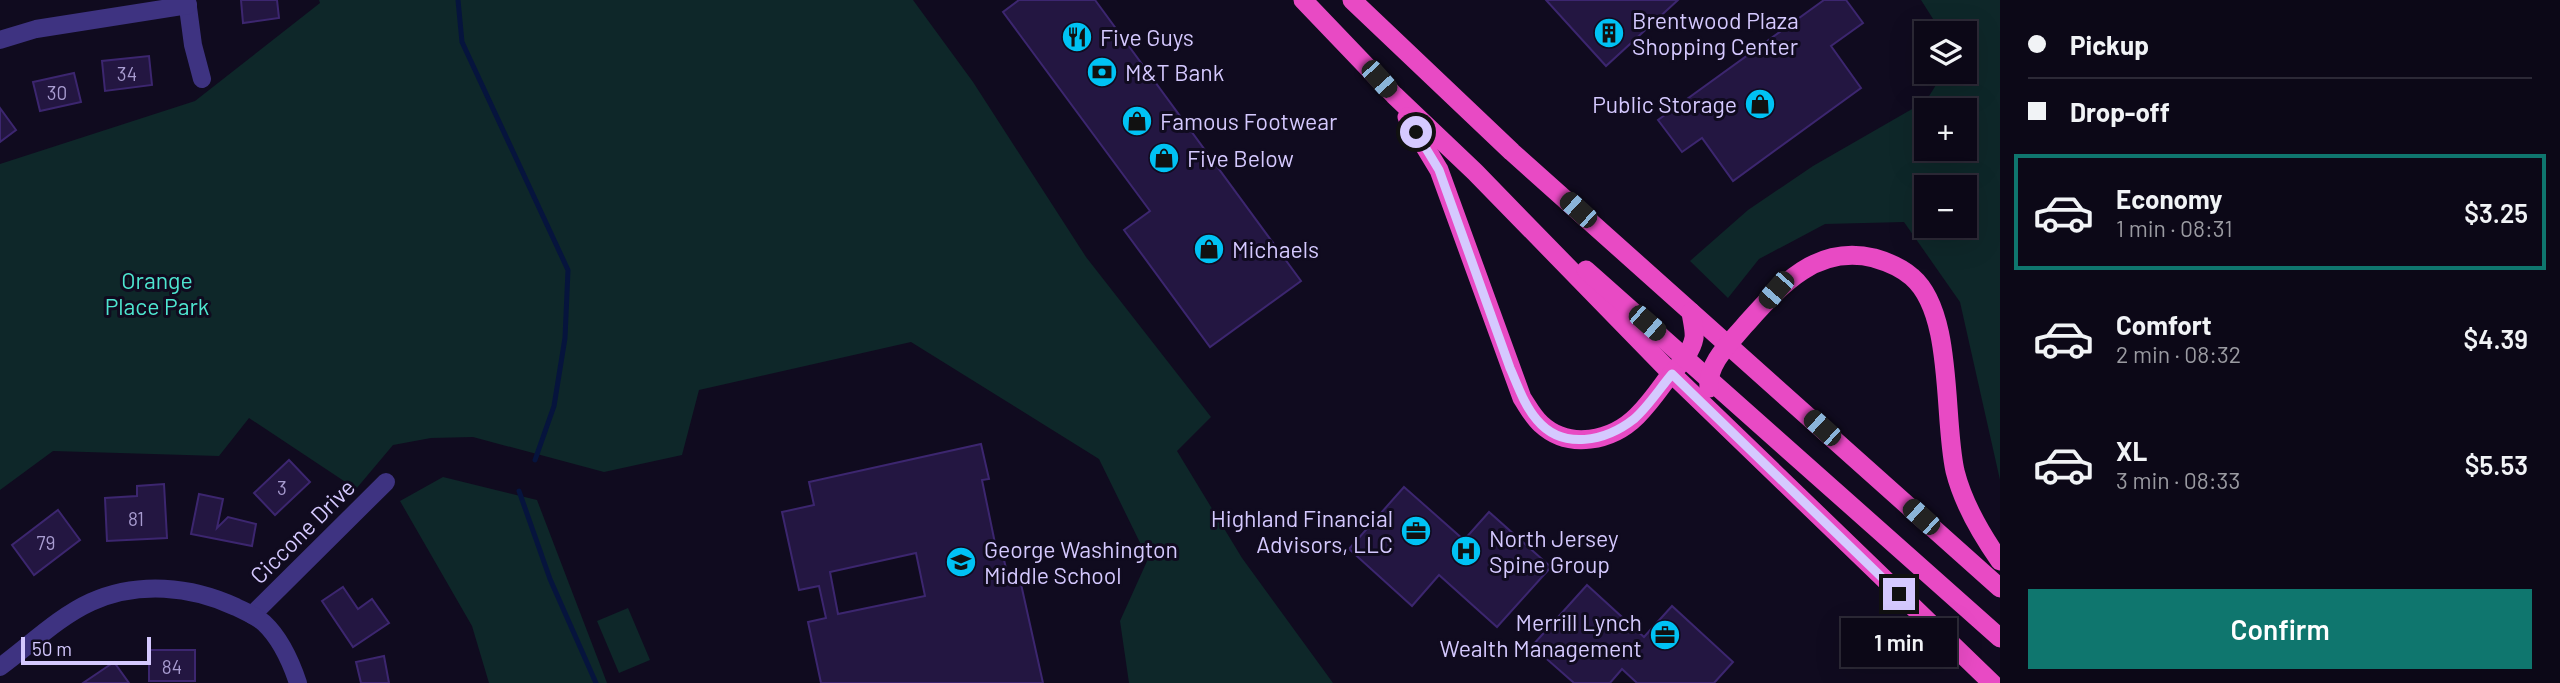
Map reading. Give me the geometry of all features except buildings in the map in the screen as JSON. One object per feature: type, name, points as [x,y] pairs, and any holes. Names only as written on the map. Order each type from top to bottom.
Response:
[{"type":"highway","points":[[1303,0],[1672,374],[1992,683]]},
{"type":"highway","points":[[1352,0],[1465,109],[2000,588]]},
{"type":"highway","points":[[1394,95],[1439,170],[1510,368],[1522,398],[1539,423],[1561,437],[1573,440],[1604,437],[1636,418],[1685,357],[1694,338],[1691,312]]},
{"type":"highway","points":[[1475,172],[2000,638]]},
{"type":"highway","points":[[1712,412],[1708,377],[1716,361],[1791,277],[1820,261],[1836,256],[1862,256],[1886,261],[1911,276],[1934,308],[1940,335],[1951,445],[1960,489],[2000,561]]},
{"type":"street","points":[[0,40],[36,29],[187,3],[193,45],[202,79]]},
{"type":"street","name":"Ciccone Drive","points":[[252,615],[386,482]]},
{"type":"street","points":[[0,667],[76,611],[116,593],[142,588],[178,590],[225,602],[252,615],[265,624],[289,659],[298,683]]},
{"type":"green space","name":"Orange Place Park","points":[[319,0],[913,0],[973,82],[1086,257],[1211,417],[1177,451],[1242,558],[1333,683],[1129,683],[1120,621],[1148,559],[1099,459],[911,342],[699,390],[682,455],[604,472],[473,437],[431,438],[393,445],[356,489],[249,418],[219,456],[53,451],[0,490],[0,164],[195,101],[320,3]]},
{"type":"green space","points":[[1921,0],[2000,0],[2000,480],[1960,302],[1915,238],[1977,238],[1977,175],[1914,175],[1914,236],[1904,222],[1825,224],[1759,259],[1728,298],[1690,261],[1748,210],[1813,166],[1914,108],[1914,161],[1977,161],[1977,98],[1928,98],[1937,84],[1977,84],[1977,21],[1934,21]]},
{"type":"green space","points":[[443,477],[537,500],[607,683],[489,683],[472,626],[400,501]]},
{"type":"green space","points":[[628,608],[650,660],[619,673],[597,621]]},
{"type":"waterway","points":[[458,0],[462,42],[568,270],[565,338],[554,406],[535,460]]},
{"type":"waterway","points":[[519,491],[550,579],[596,683]]},
{"type":"place","name":"Brentwood Plaza Shopping Center","points":[[1609,33]]},
{"type":"place","name":"Five Guys","points":[[1077,37]]},
{"type":"place","name":"M&T Bank","points":[[1102,72]]},
{"type":"place","name":"Public Storage","points":[[1760,104]]},
{"type":"place","name":"Famous Footwear","points":[[1137,121]]},
{"type":"place","name":"Five Below","points":[[1164,158]]},
{"type":"place","name":"Michaels","points":[[1209,249]]},
{"type":"place","name":"Highland Financial Advisors, LLC","points":[[1416,531]]},
{"type":"place","name":"North Jersey Spine Group","points":[[1466,551]]},
{"type":"place","name":"George Washington Middle School","points":[[961,562]]},
{"type":"place","name":"Merrill Lynch Wealth Management","points":[[1665,635]]},
{"type":"route","points":[[1416,132],[1439,170],[1510,368],[1522,398],[1539,423],[1561,437],[1573,440],[1604,437],[1636,418],[1672,374],[1899,594]]}]
